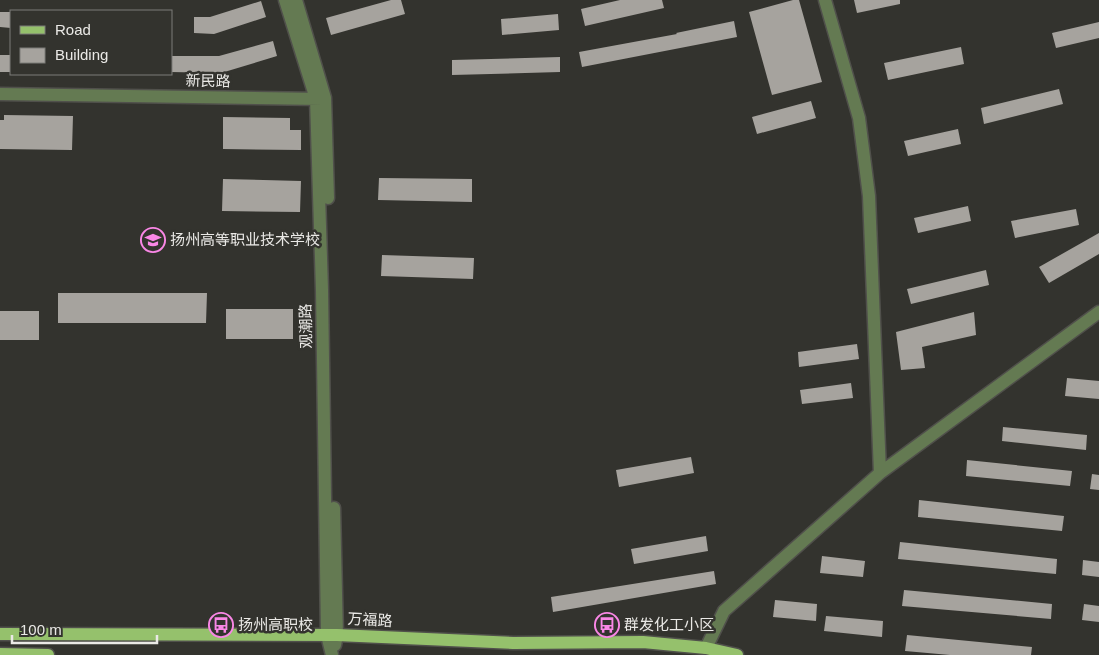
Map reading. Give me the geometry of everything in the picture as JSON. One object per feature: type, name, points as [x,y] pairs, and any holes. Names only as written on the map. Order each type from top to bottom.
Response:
[{"type":"main road","name":"万福路","points":[[0,634],[332,635],[513,643],[643,642],[706,648],[737,655]]},
{"type":"main road","points":[[0,654],[48,655]]},
{"type":"street","name":"观潮路","points":[[285,0],[321,99]]},
{"type":"street","name":"观潮路","points":[[296,0],[321,99],[332,655]]},
{"type":"street","points":[[825,0],[859,118],[869,196],[880,473]]},
{"type":"street","name":"新民路","points":[[0,94],[321,99]]},
{"type":"street","points":[[706,648],[724,611],[880,473],[1099,312]]},
{"type":"building","points":[[391,0],[401,0],[405,14],[331,35],[326,18]]},
{"type":"building","points":[[620,0],[662,0],[664,8],[585,26],[581,9]]},
{"type":"building","points":[[799,0],[822,82],[772,95],[749,12]]},
{"type":"building","points":[[854,0],[900,0],[900,4],[857,13]]},
{"type":"building","points":[[261,1],[266,17],[214,34],[194,33],[194,17],[210,17]]},
{"type":"building","points":[[0,12],[10,12],[10,28],[0,27]]},
{"type":"building","points":[[558,14],[559,30],[502,35],[501,19]]},
{"type":"building","points":[[734,21],[737,37],[582,67],[579,52],[677,34]]},
{"type":"building","points":[[1099,22],[1099,38],[1056,48],[1052,33]]},
{"type":"building","points":[[273,41],[277,56],[221,73],[172,72],[172,56],[219,56]]},
{"type":"building","points":[[961,47],[964,64],[888,80],[884,63]]},
{"type":"building","points":[[0,55],[10,55],[10,72],[0,72]]},
{"type":"building","points":[[560,57],[560,72],[452,75],[452,60]]},
{"type":"building","points":[[1059,89],[1063,104],[984,124],[981,108]]},
{"type":"building","points":[[811,101],[816,118],[757,134],[752,117]]},
{"type":"building","points":[[4,115],[73,116],[72,150],[0,149],[0,120],[4,120]]},
{"type":"building","points":[[223,117],[290,118],[290,130],[301,130],[301,150],[223,149]]},
{"type":"building","points":[[958,129],[961,144],[908,156],[904,141]]},
{"type":"building","points":[[379,178],[472,179],[472,202],[378,200]]},
{"type":"building","points":[[223,179],[301,181],[300,212],[222,211]]},
{"type":"building","points":[[968,206],[971,221],[918,233],[914,218]]},
{"type":"building","points":[[1076,209],[1079,225],[1015,238],[1011,221]]},
{"type":"building","points":[[1099,233],[1099,254],[1049,283],[1039,267]]},
{"type":"building","points":[[382,255],[474,258],[473,279],[381,276]]},
{"type":"building","points":[[986,270],[989,285],[911,304],[907,289]]},
{"type":"building","points":[[58,293],[207,293],[206,323],[58,323]]},
{"type":"building","points":[[226,309],[293,309],[293,339],[226,339]]},
{"type":"building","points":[[0,311],[39,311],[39,340],[0,340]]},
{"type":"building","points":[[974,312],[976,335],[922,347],[925,368],[901,370],[896,332]]},
{"type":"building","points":[[857,344],[859,359],[799,367],[798,352]]},
{"type":"building","points":[[1067,378],[1099,381],[1099,399],[1065,396]]},
{"type":"building","points":[[851,383],[853,398],[802,404],[800,390]]},
{"type":"building","points":[[1003,427],[1087,435],[1086,450],[1002,441]]},
{"type":"building","points":[[691,457],[694,473],[619,487],[616,470]]},
{"type":"building","points":[[967,460],[1072,471],[1070,486],[966,476]]},
{"type":"building","points":[[1092,474],[1099,475],[1099,490],[1090,489]]},
{"type":"building","points":[[919,500],[1064,516],[1062,531],[918,517]]},
{"type":"building","points":[[706,536],[708,551],[634,564],[631,549]]},
{"type":"building","points":[[900,542],[1057,559],[1056,574],[898,559]]},
{"type":"building","points":[[822,556],[865,561],[863,577],[820,573]]},
{"type":"building","points":[[1083,560],[1099,562],[1099,577],[1082,575]]},
{"type":"building","points":[[714,571],[716,584],[553,612],[551,597]]},
{"type":"building","points":[[904,590],[1052,604],[1051,619],[902,606]]},
{"type":"building","points":[[775,600],[817,604],[816,621],[773,617]]},
{"type":"building","points":[[1084,604],[1099,606],[1099,622],[1082,620]]},
{"type":"building","points":[[826,616],[883,621],[882,637],[824,631]]},
{"type":"building","points":[[907,635],[1032,647],[1031,655],[950,655],[905,651]]},
{"type":"place","name":"扬州高等职业技术学校","points":[[153,240]]},
{"type":"place","name":"扬州高职校","points":[[221,625]]},
{"type":"place","name":"群发化工小区","points":[[607,625]]}]
